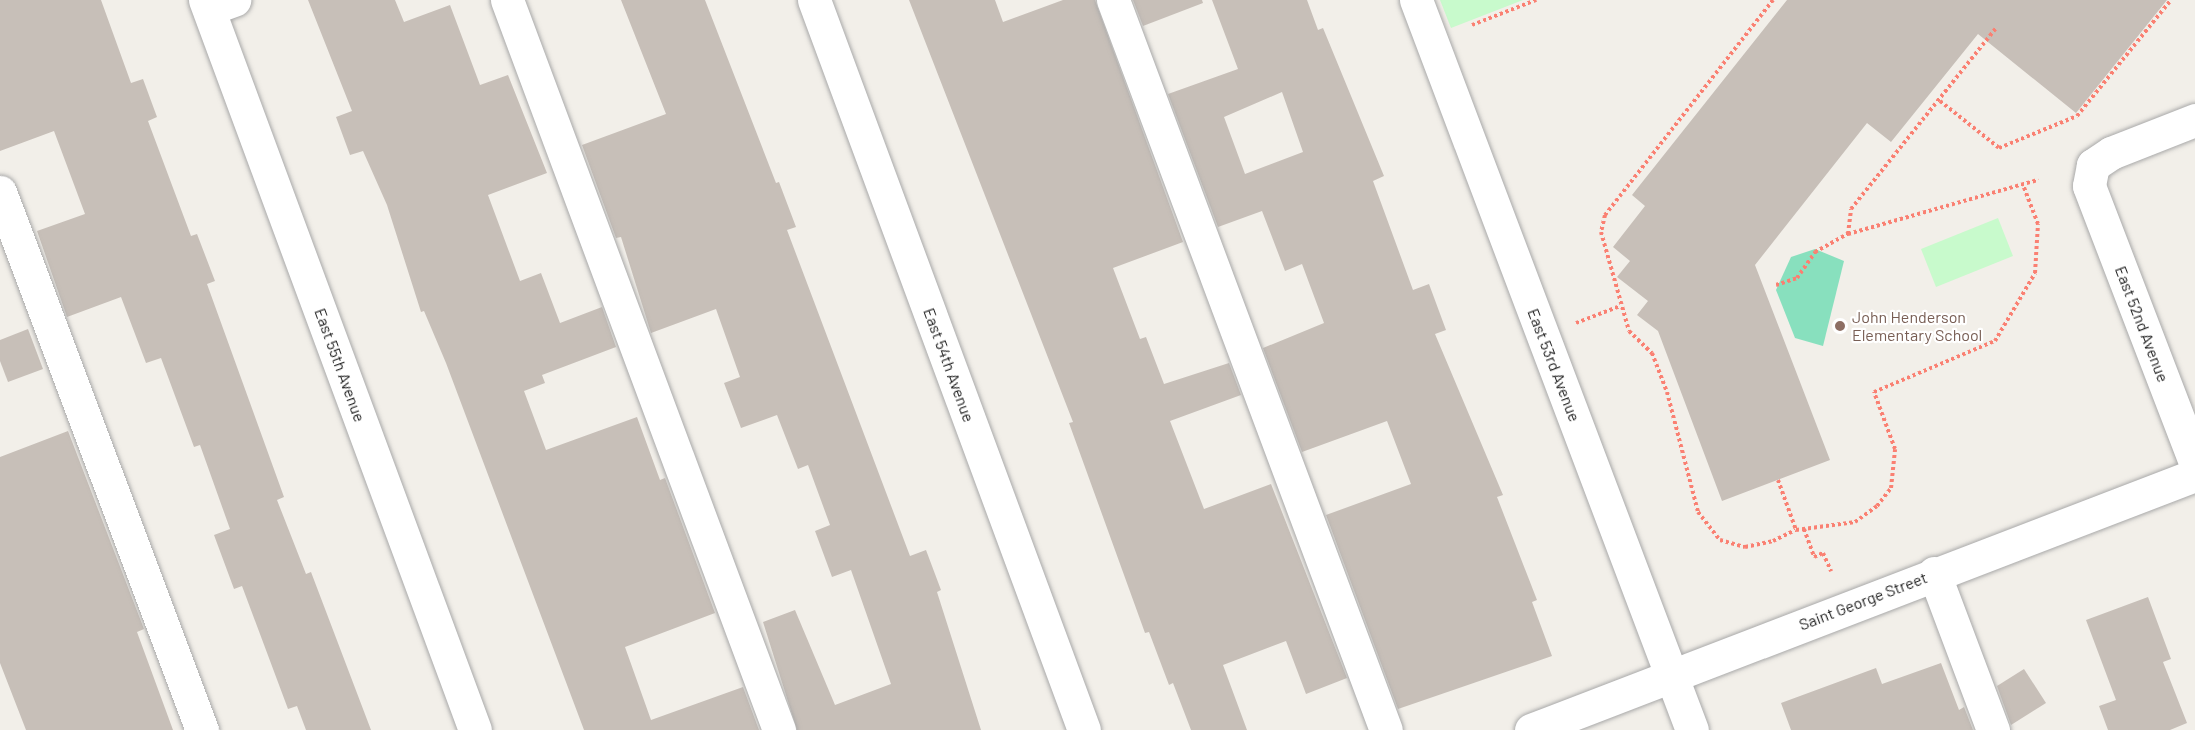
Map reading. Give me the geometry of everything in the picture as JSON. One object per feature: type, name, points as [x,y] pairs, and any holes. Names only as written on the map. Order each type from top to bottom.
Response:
[{"type":"street","points":[[507,0],[779,730]]},
{"type":"street","name":"East 54th Avenue","points":[[814,0],[1084,730]]},
{"type":"street","points":[[1113,0],[1386,730]]},
{"type":"street","name":"East 53rd Avenue","points":[[1416,0],[1692,730]]},
{"type":"street","name":"East 55th Avenue","points":[[216,3],[475,730]]},
{"type":"street","name":"East 52nd Avenue","points":[[2195,120],[2111,153],[2093,165],[2089,186],[2195,462]]},
{"type":"street","points":[[0,192],[202,730]]},
{"type":"street","name":"Saint George Street","points":[[1532,730],[1934,573],[2195,475]]},
{"type":"street","points":[[1934,573],[1993,730]]},
{"type":"path","points":[[1472,25],[1536,0]]},
{"type":"path","points":[[1773,0],[1605,215],[1601,232],[1620,306],[1629,331],[1652,352],[1677,424],[1698,512],[1707,529],[1720,540],[1745,546],[1796,530],[1855,522],[1891,488],[1895,448],[1874,392],[1995,341],[2026,294],[2040,249],[2038,224],[2023,185]]},
{"type":"path","points":[[1940,101],[1999,148],[2077,116],[2170,0]]},
{"type":"path","points":[[1848,234],[1851,209],[1940,101],[1997,27]]},
{"type":"path","points":[[1776,285],[1797,278],[1815,252],[1848,234],[2038,180]]},
{"type":"path","points":[[1543,336],[1620,306]]},
{"type":"path","points":[[1778,480],[1796,530]]},
{"type":"path","points":[[1804,530],[1814,557],[1823,553],[1831,571]]},
{"type":"green space","points":[[1440,0],[1523,0],[1451,28]]},
{"type":"green space","points":[[1998,218],[2013,256],[1936,287],[1921,249]]},
{"type":"green space","points":[[1815,249],[1844,261],[1823,346],[1795,338],[1776,290],[1791,257]]},
{"type":"building","points":[[0,0],[101,0],[131,83],[143,79],[157,117],[148,121],[191,236],[197,234],[215,281],[207,284],[284,497],[277,500],[306,574],[311,572],[371,730],[306,730],[297,706],[288,709],[242,586],[234,589],[214,535],[230,529],[200,445],[194,447],[161,358],[146,363],[121,297],[67,317],[37,231],[85,214],[54,131],[0,151]]},
{"type":"building","points":[[308,0],[395,0],[404,22],[450,5],[480,85],[508,75],[547,173],[488,195],[520,281],[541,273],[560,323],[602,307],[616,347],[542,375],[545,383],[524,391],[546,450],[637,417],[660,480],[665,478],[715,613],[625,647],[651,720],[743,687],[759,730],[584,730],[446,363],[424,311],[421,312],[387,205],[363,151],[350,155],[336,117],[352,111]]},
{"type":"building","points":[[621,0],[705,0],[776,183],[779,182],[796,227],[787,230],[910,556],[926,550],[941,590],[937,592],[981,730],[797,730],[763,622],[795,610],[835,705],[891,684],[851,570],[832,577],[815,531],[830,525],[808,465],[798,469],[777,415],[741,428],[724,383],[740,377],[716,309],[651,333],[621,237],[616,238],[582,145],[666,114]]},
{"type":"building","points":[[909,0],[995,0],[1003,22],[1063,0],[1095,0],[1183,242],[1113,268],[1140,339],[1146,337],[1164,384],[1229,363],[1241,395],[1170,421],[1204,509],[1271,484],[1347,678],[1306,694],[1286,641],[1223,665],[1247,730],[1191,730],[1173,683],[1169,685],[1149,632],[1145,633],[1069,423],[1073,422]]},
{"type":"building","points":[[1133,0],[1202,0],[1203,3],[1143,26]]},
{"type":"building","points":[[1212,0],[1307,0],[1318,30],[1323,28],[1384,176],[1373,181],[1413,290],[1429,284],[1446,330],[1435,334],[1503,495],[1497,497],[1537,600],[1532,602],[1552,656],[1398,709],[1326,515],[1411,484],[1387,421],[1302,452],[1263,348],[1324,323],[1302,264],[1285,271],[1262,211],[1218,227],[1168,94],[1238,69]],"holes":[[[1282,92],[1303,152],[1245,174],[1224,117]]]},
{"type":"building","points":[[1787,0],[2167,0],[2076,113],[1978,34],[1891,142],[1867,123],[1755,265],[1830,460],[1722,501],[1658,331],[1637,315],[1648,301],[1617,277],[1630,261],[1613,247],[1645,206],[1632,195]]},
{"type":"building","points":[[28,329],[43,369],[8,382],[0,361],[0,340]]},
{"type":"building","points":[[68,431],[144,629],[137,632],[173,730],[26,730],[0,663],[0,457]]},
{"type":"building","points":[[2148,597],[2171,659],[2163,662],[2187,723],[2170,730],[2108,730],[2099,706],[2116,700],[2086,620]]},
{"type":"building","points":[[1941,663],[1959,710],[1964,707],[1973,730],[1791,730],[1781,703],[1876,668],[1882,684]]},
{"type":"building","points":[[2024,669],[2046,703],[2011,725],[1997,686]]},
{"type":"place","name":"John Henderson Elementary School","points":[[1840,326]]}]
